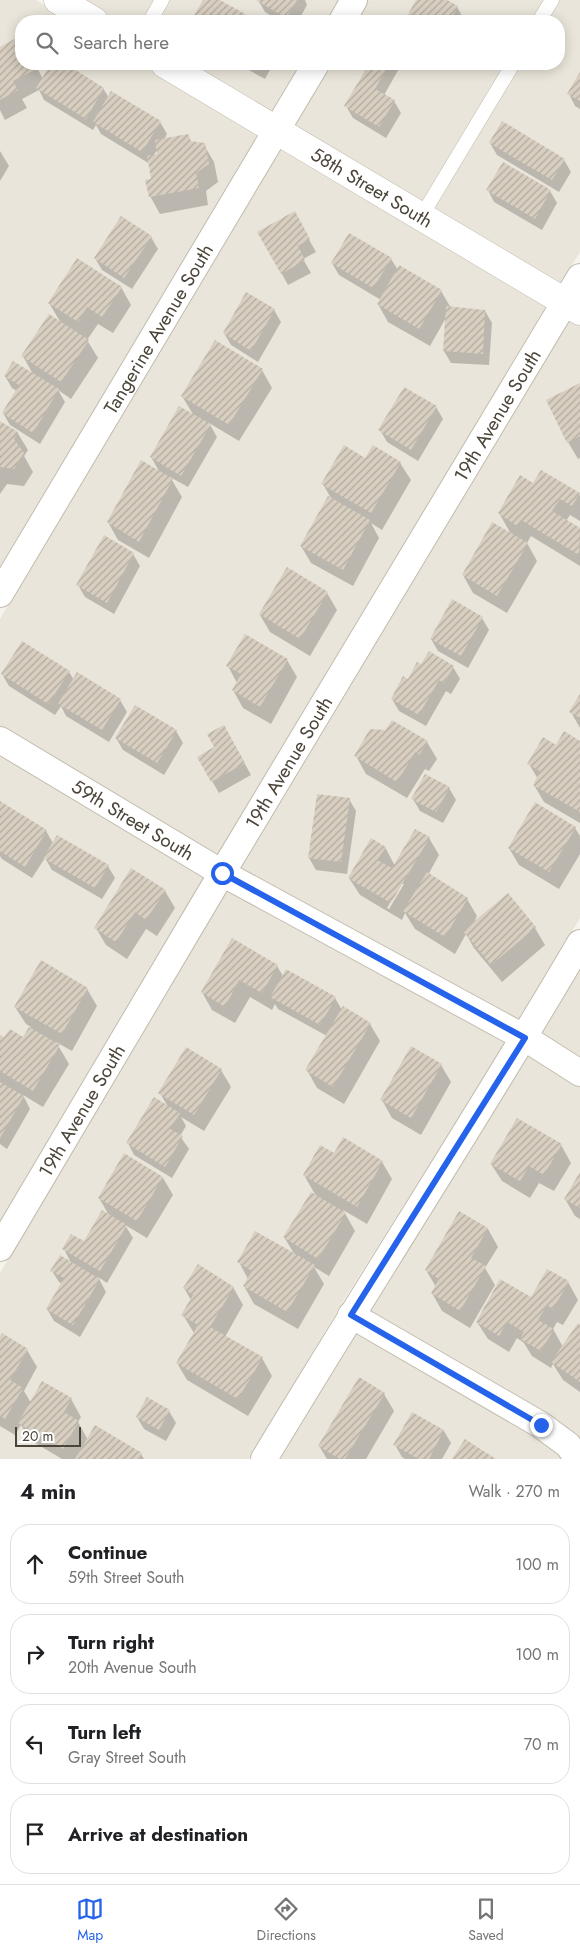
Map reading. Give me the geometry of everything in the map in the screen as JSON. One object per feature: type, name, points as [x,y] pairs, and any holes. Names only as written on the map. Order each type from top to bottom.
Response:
[{"type":"street","points":[[58,0],[84,15]]},
{"type":"street","points":[[345,15],[354,0]]},
{"type":"street","name":"58th Street South","points":[[175,70],[572,307]]},
{"type":"street","name":"Tangerine Avenue South","points":[[0,594],[312,70]]},
{"type":"street","name":"19th Avenue South","points":[[0,1248],[222,873],[572,307],[580,277]]},
{"type":"street","name":"59th Street South","points":[[0,740],[222,873],[525,1038],[580,1073]]},
{"type":"street","points":[[264,1459],[351,1315],[525,1038],[580,943]]},
{"type":"street","points":[[351,1315],[541,1425],[568,1445],[578,1459]]},
{"type":"lane","points":[[153,15],[162,0]]},
{"type":"lane","points":[[543,15],[552,0]]},
{"type":"lane","points":[[421,217],[509,70]]},
{"type":"shaded area","points":[[0,0],[36,0],[61,15],[15,15],[15,70],[153,70],[260,133],[0,569]]},
{"type":"shaded area","points":[[80,0],[339,0],[330,15],[106,15]]},
{"type":"shaded area","points":[[369,0],[580,0],[580,252],[559,286],[294,127],[327,70],[565,70],[565,15],[360,15]]},
{"type":"shaded area","points":[[198,70],[297,70],[271,114]]},
{"type":"shaded area","points":[[282,147],[548,306],[217,857],[0,726],[0,619]]},
{"type":"shaded area","points":[[570,319],[580,324],[580,918],[519,1022],[240,869]]},
{"type":"shaded area","points":[[0,753],[206,876],[0,1223]]},
{"type":"shaded area","points":[[228,889],[507,1041],[345,1298],[249,1459],[0,1459],[0,1273]]},
{"type":"shaded area","points":[[580,969],[580,1060],[541,1035]]},
{"type":"shaded area","points":[[529,1055],[580,1086],[580,1441],[368,1311]]},
{"type":"shaded area","points":[[356,1331],[535,1435],[559,1453],[563,1459],[279,1459]]},
{"type":"building","points":[[203,0],[220,0],[247,15],[194,15]]},
{"type":"building","points":[[256,0],[297,0],[288,15],[281,15]]},
{"type":"building","points":[[416,0],[447,0],[458,6],[453,15],[408,15]]},
{"type":"building","points":[[15,39],[15,70],[34,70],[13,81],[18,90],[0,100],[0,47]]},
{"type":"building","points":[[47,70],[76,70],[104,88],[86,119],[36,88]]},
{"type":"building","points":[[365,70],[386,70],[375,89],[395,100],[379,127],[344,106]]},
{"type":"building","points":[[580,72],[580,101],[567,94]]},
{"type":"building","points":[[111,91],[161,121],[142,152],[93,122]]},
{"type":"building","points":[[502,121],[565,159],[552,180],[489,143]]},
{"type":"building","points":[[188,134],[190,141],[205,143],[209,164],[196,173],[199,188],[149,197],[145,180],[151,179],[147,156],[157,154],[155,140]]},
{"type":"building","points":[[503,162],[551,190],[535,219],[486,190]]},
{"type":"building","points":[[295,211],[310,239],[298,246],[305,260],[281,274],[257,232]]},
{"type":"building","points":[[121,216],[152,236],[124,278],[94,258]]},
{"type":"building","points":[[349,233],[392,258],[373,288],[331,263]]},
{"type":"building","points":[[77,258],[122,287],[102,317],[87,307],[78,322],[48,303]]},
{"type":"building","points":[[399,265],[442,290],[419,329],[377,304]]},
{"type":"building","points":[[246,292],[275,309],[251,351],[223,333]]},
{"type":"building","points":[[446,306],[485,310],[483,354],[443,351]]},
{"type":"building","points":[[49,314],[89,340],[61,382],[21,356]]},
{"type":"building","points":[[215,340],[263,369],[229,425],[181,396]]},
{"type":"building","points":[[13,361],[59,389],[33,433],[2,413],[19,385],[4,376]]},
{"type":"building","points":[[580,383],[580,436],[567,443],[546,400]]},
{"type":"building","points":[[404,387],[437,406],[411,450],[378,430]]},
{"type":"building","points":[[179,406],[211,424],[181,476],[150,457]]},
{"type":"building","points":[[0,421],[18,432],[14,439],[24,453],[14,469],[0,467]]},
{"type":"building","points":[[344,445],[365,458],[373,445],[401,462],[371,513],[321,484]]},
{"type":"building","points":[[141,460],[173,479],[139,542],[107,522]]},
{"type":"building","points":[[541,470],[580,493],[572,506],[560,499],[552,511],[580,528],[579,555],[521,520],[517,526],[498,513],[520,475],[533,483]]},
{"type":"building","points":[[328,496],[370,520],[343,570],[300,546]]},
{"type":"building","points":[[492,522],[528,543],[497,596],[462,575]]},
{"type":"building","points":[[104,535],[134,553],[107,603],[76,585]]},
{"type":"building","points":[[287,567],[328,592],[300,639],[259,614]]},
{"type":"building","points":[[452,599],[483,617],[461,656],[430,639]]},
{"type":"building","points":[[245,634],[288,659],[260,707],[232,690],[241,674],[226,666]]},
{"type":"building","points":[[22,641],[70,671],[48,704],[1,674]]},
{"type":"building","points":[[429,651],[454,666],[444,683],[439,680],[419,715],[391,699],[403,676],[408,679],[417,662],[421,664]]},
{"type":"building","points":[[77,672],[121,699],[102,730],[58,704]]},
{"type":"building","points":[[580,694],[580,718],[569,712]]},
{"type":"building","points":[[135,705],[177,730],[157,763],[115,738]]},
{"type":"building","points":[[392,720],[428,741],[419,755],[415,752],[397,782],[354,756],[370,729],[385,730]]},
{"type":"building","points":[[224,725],[245,763],[211,782],[197,757],[214,747],[207,734]]},
{"type":"building","points":[[564,731],[580,741],[580,812],[533,785],[540,771],[527,764],[543,737],[556,745]]},
{"type":"building","points":[[425,774],[450,787],[436,812],[411,799]]},
{"type":"building","points":[[317,794],[350,798],[341,862],[308,858]]},
{"type":"building","points":[[0,801],[47,830],[25,867],[0,851]]},
{"type":"building","points":[[535,802],[576,827],[549,872],[508,848]]},
{"type":"building","points":[[415,829],[430,837],[391,903],[348,878],[371,838],[386,847],[377,860],[392,868]]},
{"type":"building","points":[[57,835],[109,865],[95,888],[43,858]]},
{"type":"building","points":[[131,868],[166,890],[146,920],[135,912],[116,942],[94,928]]},
{"type":"building","points":[[427,872],[468,898],[445,937],[403,911]]},
{"type":"building","points":[[508,893],[536,927],[491,965],[463,931]]},
{"type":"building","points":[[232,938],[278,965],[262,993],[239,980],[225,1007],[201,992]]},
{"type":"building","points":[[41,960],[88,988],[62,1034],[14,1007]]},
{"type":"building","points":[[286,969],[336,997],[320,1025],[270,997]]},
{"type":"building","points":[[343,1006],[371,1023],[333,1087],[305,1070]]},
{"type":"building","points":[[29,1027],[60,1045],[33,1091],[0,1071],[0,1035],[4,1037],[10,1029],[23,1037]]},
{"type":"building","points":[[411,1046],[442,1064],[411,1118],[380,1100]]},
{"type":"building","points":[[186,1047],[222,1069],[194,1115],[158,1093]]},
{"type":"building","points":[[0,1082],[24,1096],[0,1138]]},
{"type":"building","points":[[154,1097],[180,1113],[170,1129],[183,1136],[165,1167],[126,1143]]},
{"type":"building","points":[[517,1118],[562,1144],[544,1175],[529,1166],[520,1181],[490,1164]]},
{"type":"building","points":[[343,1137],[383,1161],[357,1207],[303,1175],[320,1145],[334,1153]]},
{"type":"building","points":[[124,1153],[163,1177],[137,1221],[98,1198]]},
{"type":"building","points":[[580,1172],[580,1208],[564,1199]]},
{"type":"building","points":[[311,1192],[346,1213],[318,1259],[283,1237]]},
{"type":"building","points":[[102,1210],[127,1225],[100,1271],[62,1249],[71,1234],[84,1241]]},
{"type":"building","points":[[459,1211],[488,1228],[471,1258],[486,1266],[460,1311],[431,1293],[439,1279],[425,1270]]},
{"type":"building","points":[[255,1231],[315,1265],[287,1312],[243,1286],[252,1271],[237,1262]]},
{"type":"building","points":[[60,1255],[100,1279],[73,1325],[46,1309],[64,1278],[50,1271]]},
{"type":"building","points":[[198,1264],[234,1287],[210,1327],[263,1357],[238,1399],[176,1363],[198,1325],[181,1315],[193,1295],[183,1288]]},
{"type":"building","points":[[547,1269],[569,1281],[553,1309],[547,1305],[538,1320],[554,1329],[541,1351],[520,1339],[524,1332],[507,1322],[499,1336],[476,1322],[500,1279],[531,1297]]},
{"type":"building","points":[[578,1323],[580,1325],[580,1382],[551,1362]]},
{"type":"building","points":[[2,1333],[28,1349],[10,1380],[23,1388],[5,1419],[0,1416],[0,1337]]},
{"type":"building","points":[[359,1377],[385,1393],[345,1459],[340,1459],[318,1446]]},
{"type":"building","points":[[42,1381],[72,1398],[64,1412],[79,1421],[63,1449],[18,1423]]},
{"type":"building","points":[[147,1397],[170,1410],[159,1430],[136,1417]]},
{"type":"building","points":[[412,1412],[444,1430],[429,1459],[419,1459],[393,1445]]},
{"type":"building","points":[[95,1425],[142,1453],[138,1459],[75,1459]]},
{"type":"building","points":[[465,1439],[496,1459],[452,1459]]},
{"type":"route","points":[[222,873],[525,1038],[351,1315],[541,1425]]}]
